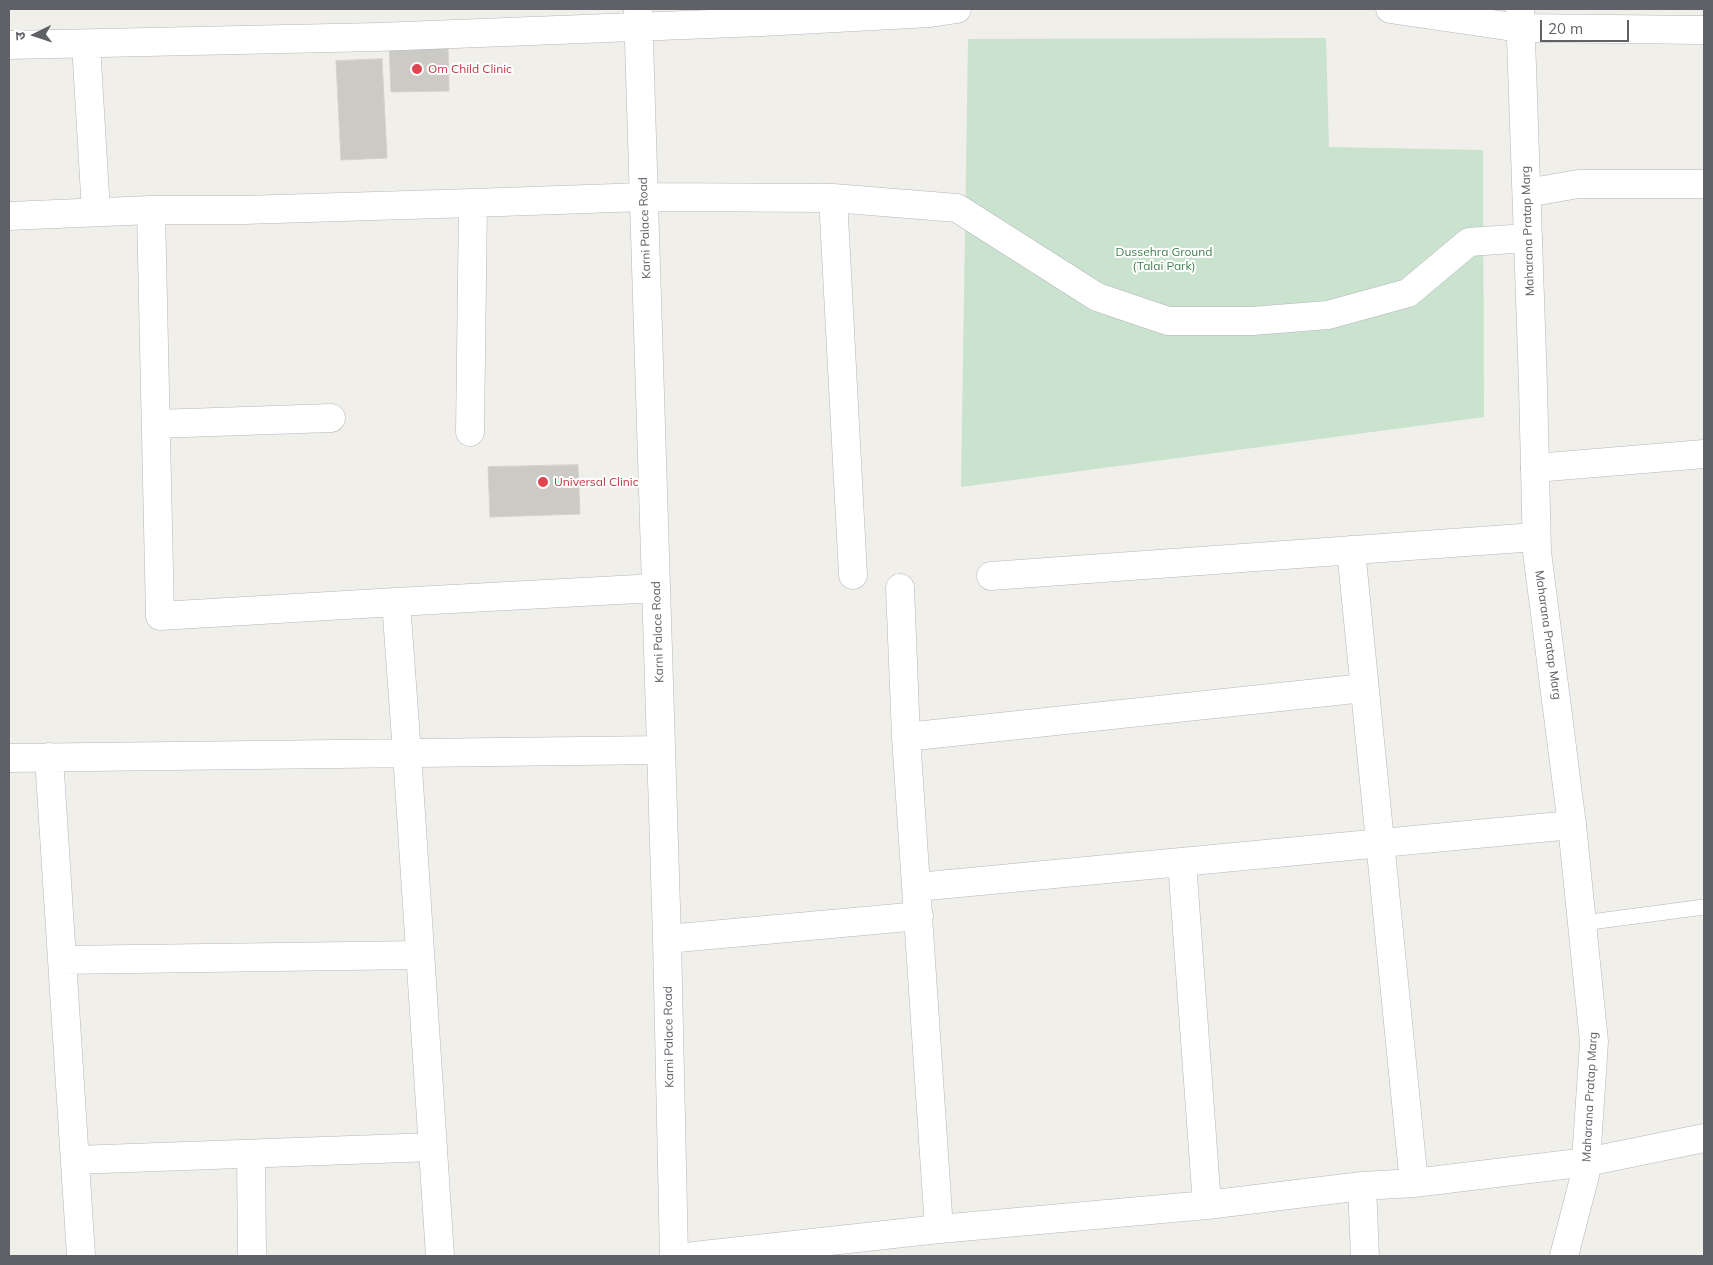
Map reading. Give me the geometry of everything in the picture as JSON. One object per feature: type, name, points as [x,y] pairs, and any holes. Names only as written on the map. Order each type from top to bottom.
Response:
[{"type":"street","points":[[9,45],[378,37],[639,18],[958,9]]},
{"type":"street","points":[[1390,9],[1704,30]]},
{"type":"street","name":"Karni Palace Road","points":[[639,18],[667,939],[674,1256]]},
{"type":"street","name":"Maharana Pratap Marg","points":[[1520,18],[1527,193],[1536,552],[1572,825],[1594,1042],[1586,1175],[1564,1256]]},
{"type":"street","points":[[86,44],[96,212]]},
{"type":"street","points":[[1527,193],[1578,184],[1704,184]]},
{"type":"street","points":[[9,216],[151,210],[243,210],[644,197],[832,198],[957,208],[1097,297],[1168,321],[1252,320],[1328,315],[1408,293],[1469,242],[1528,238]]},
{"type":"street","points":[[832,198],[854,576]]},
{"type":"street","points":[[470,432],[472,203]]},
{"type":"street","points":[[151,210],[160,616],[656,588]]},
{"type":"street","points":[[156,424],[331,418]]},
{"type":"street","points":[[1535,468],[1704,454]]},
{"type":"street","points":[[991,576],[1536,537]]},
{"type":"street","points":[[1351,550],[1414,1183]]},
{"type":"street","points":[[900,588],[906,737],[939,1229]]},
{"type":"street","points":[[396,602],[440,1256]]},
{"type":"street","points":[[906,737],[1364,688]]},
{"type":"street","points":[[9,758],[661,750]]},
{"type":"street","points":[[49,757],[81,1256]]},
{"type":"street","points":[[917,887],[1572,825]]},
{"type":"street","points":[[1182,862],[1207,1205]]},
{"type":"street","points":[[667,939],[919,916]]},
{"type":"street","points":[[62,960],[420,955]]},
{"type":"street","points":[[694,1256],[939,1229],[1207,1205],[1362,1186],[1414,1183],[1587,1162],[1704,1138]]},
{"type":"street","points":[[75,1160],[433,1147]]},
{"type":"street","points":[[251,1154],[252,1256]]},
{"type":"street","points":[[1362,1186],[1365,1256]]},
{"type":"lane","points":[[1583,923],[1704,907]]},
{"type":"green space","name":"Dussehra Ground (Talai Park)","points":[[1326,38],[1329,147],[1483,150],[1484,417],[961,487],[968,39]]},
{"type":"building","points":[[448,43],[449,91],[391,92],[389,45]]},
{"type":"building","points":[[382,59],[387,158],[341,160],[336,61]]},
{"type":"building","points":[[578,465],[580,514],[490,517],[488,467]]},
{"type":"place","name":"Om Child Clinic","points":[[417,69]]},
{"type":"place","name":"Universal Clinic","points":[[543,482]]}]
